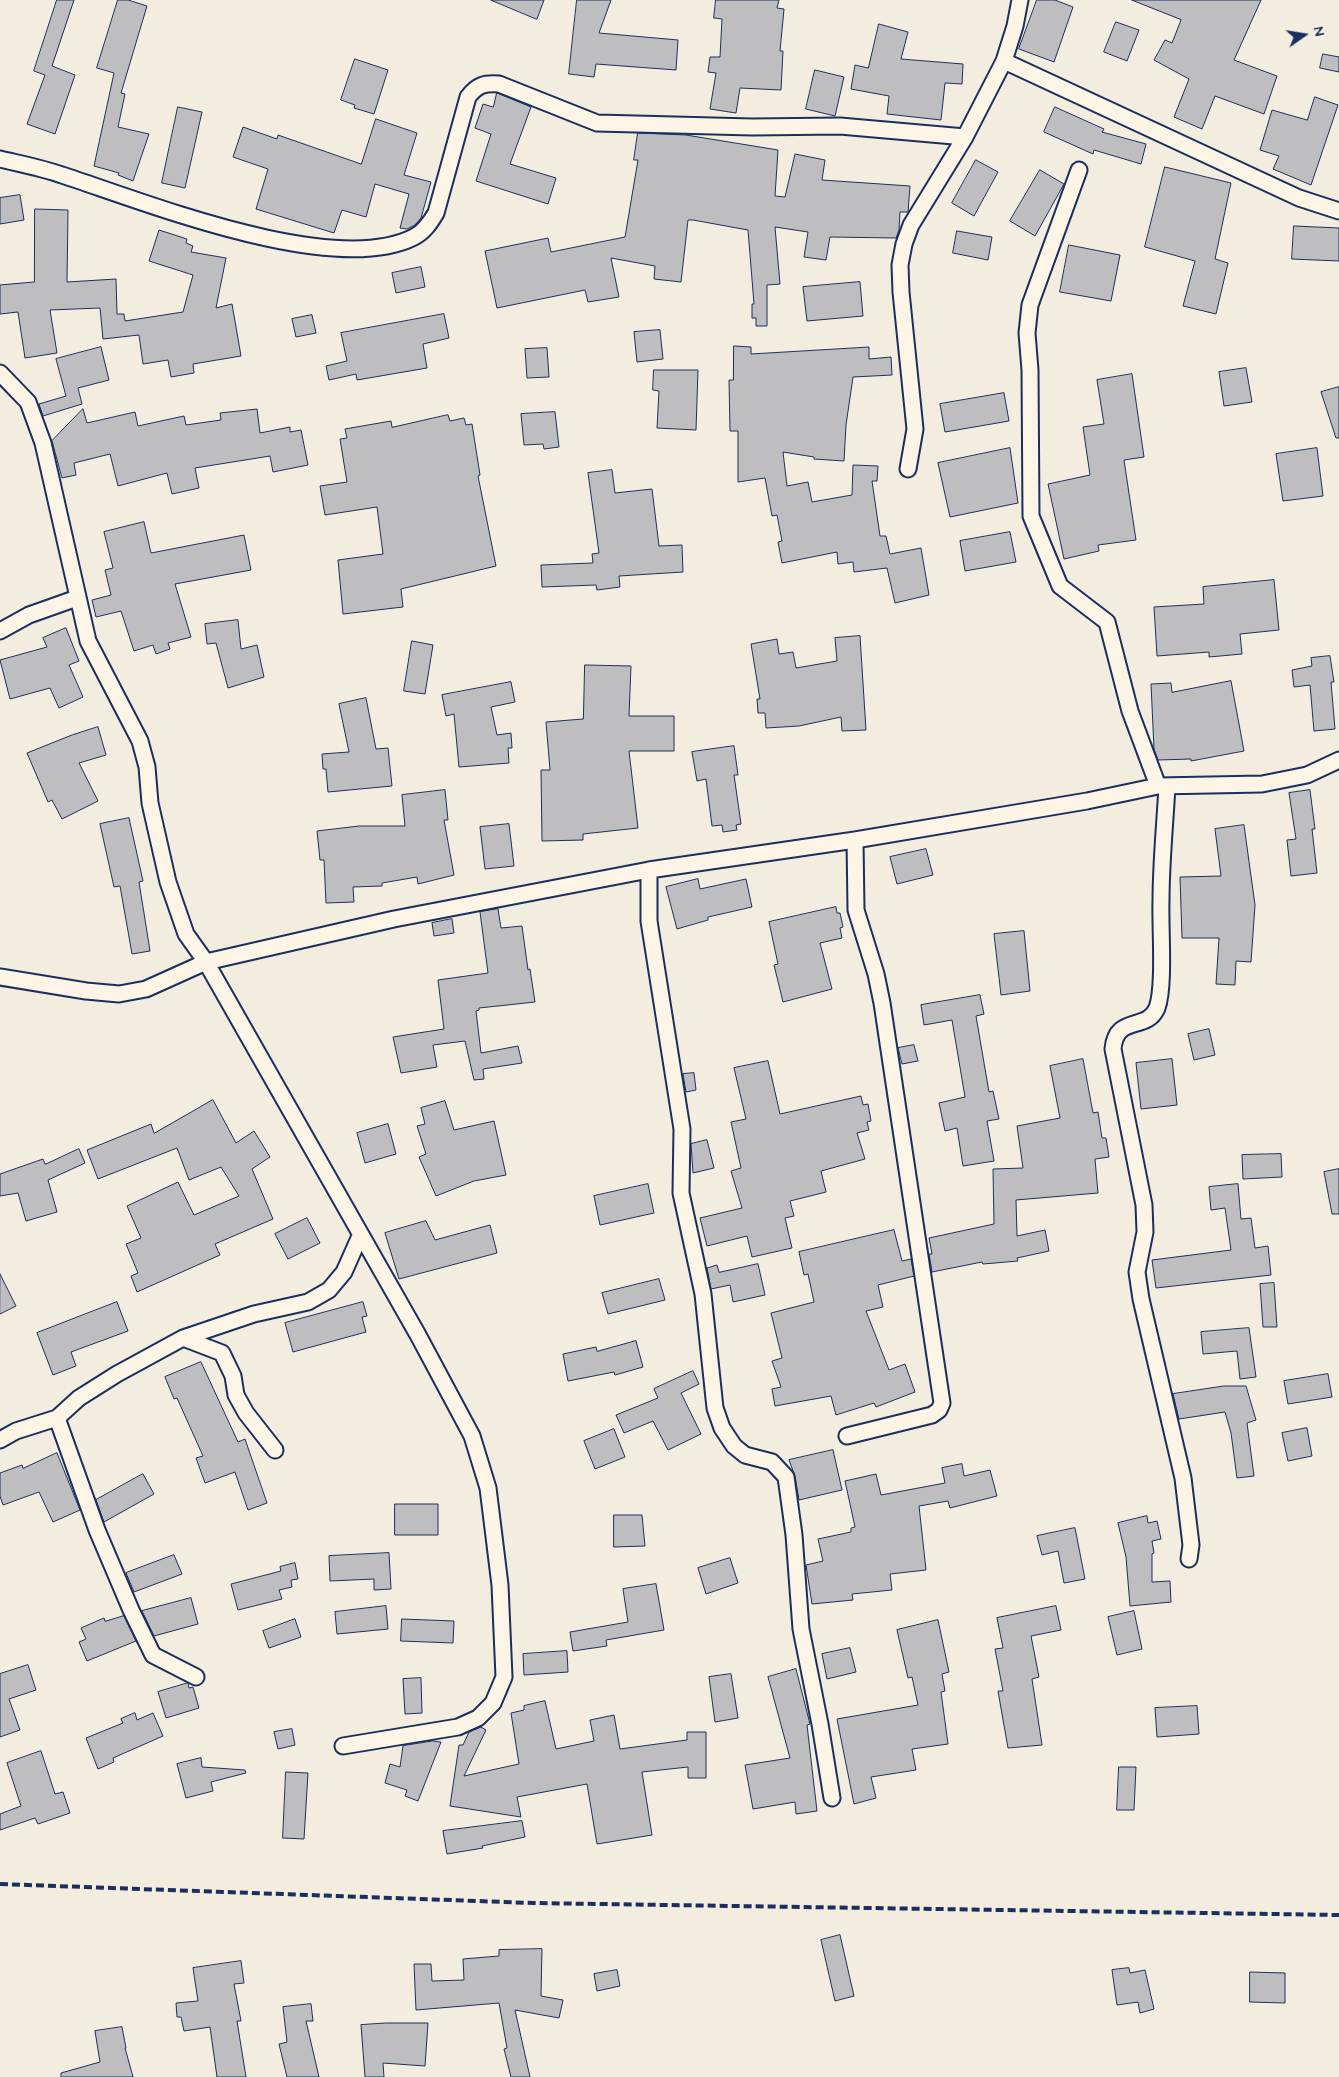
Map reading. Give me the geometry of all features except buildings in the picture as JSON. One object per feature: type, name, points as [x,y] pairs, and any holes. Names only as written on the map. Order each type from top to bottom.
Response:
[{"type":"street","points":[[908,469],[915,422],[900,265],[904,244],[911,225],[965,137],[1004,61],[1015,26],[1020,0]]},
{"type":"street","points":[[1004,61],[1299,198],[1339,210]]},
{"type":"street","points":[[0,159],[59,174],[231,229],[320,249],[362,249],[394,244],[413,237],[427,227],[436,213],[468,97],[475,88],[485,84],[499,84],[597,123],[752,127],[840,126],[965,137]]},
{"type":"street","points":[[1079,170],[1030,305],[1027,333],[1030,370],[1031,516],[1060,586],[1107,622],[1130,711],[1162,786],[1160,993],[1156,1010],[1149,1018],[1120,1029],[1114,1036],[1114,1049],[1144,1205],[1145,1232],[1137,1272],[1140,1299],[1183,1478],[1191,1545],[1189,1559]]},
{"type":"street","points":[[0,373],[28,402],[43,443],[76,598],[88,642],[140,741],[149,781],[150,803],[168,882],[186,934],[206,962],[272,1081],[321,1162],[360,1236],[418,1335],[472,1436],[488,1488],[500,1585],[504,1677],[493,1703],[478,1718],[458,1727],[343,1746]]},
{"type":"street","points":[[0,631],[29,615],[76,598]]},
{"type":"street","points":[[0,977],[86,991],[120,994],[146,989],[206,962],[394,918],[649,870],[855,840],[1087,801],[1162,786],[1262,784],[1307,775],[1339,760]]},
{"type":"street","points":[[847,1436],[932,1415],[939,1410],[942,1403],[880,993],[856,910],[855,840]]},
{"type":"street","points":[[649,870],[649,921],[682,1129],[681,1193],[703,1294],[715,1408],[722,1428],[734,1446],[745,1455],[772,1462],[786,1477],[794,1535],[801,1629],[820,1724],[832,1798]]},
{"type":"street","points":[[0,1440],[16,1431],[57,1418],[79,1398],[117,1374],[183,1338],[254,1314],[308,1302],[329,1290],[344,1272],[360,1236]]},
{"type":"street","points":[[183,1338],[222,1353],[233,1376],[236,1395],[246,1413],[275,1450]]},
{"type":"street","points":[[57,1418],[97,1530],[131,1610],[153,1655],[196,1677]]},
{"type":"railway","points":[[0,1884],[533,1903],[1339,1915]]}]
